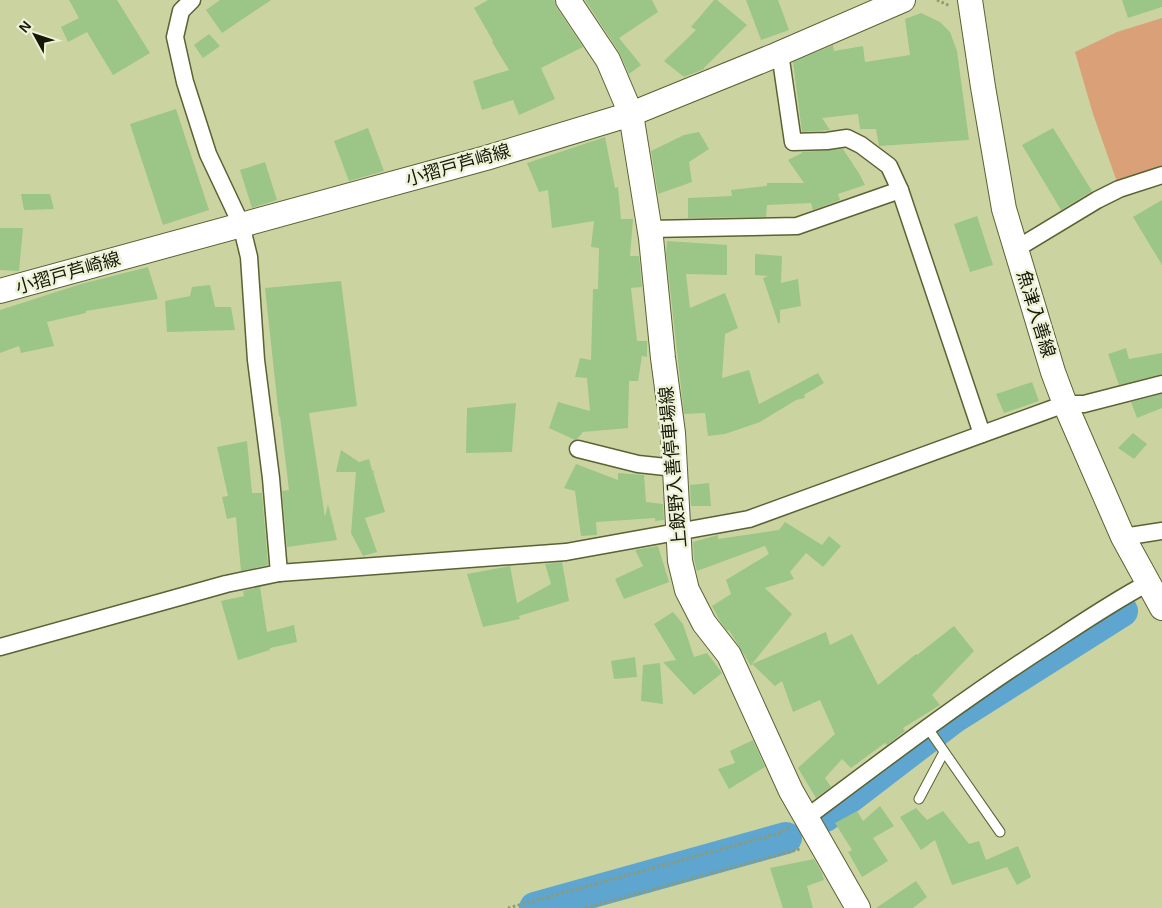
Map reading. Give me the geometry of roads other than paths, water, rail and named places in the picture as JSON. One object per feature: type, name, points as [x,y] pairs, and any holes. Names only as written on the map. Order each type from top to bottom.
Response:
[{"type":"main road","name":"上飯野入善停車場線","points":[[568,0],[608,60],[630,114],[650,229],[663,358],[673,433],[680,561],[687,590],[704,623],[729,655],[756,711],[781,770],[806,818],[858,908]]},
{"type":"main road","name":"小摺戸芦崎線","points":[[0,292],[486,158],[630,114],[780,53],[903,0]]},
{"type":"main road","name":"魚津入善線","points":[[970,0],[1004,209],[1054,372],[1065,404],[1123,537],[1162,608]]},
{"type":"street","points":[[192,0],[181,10],[175,37],[185,82],[208,154],[241,224],[250,257],[256,360],[279,573]]},
{"type":"street","points":[[780,53],[793,142],[847,138],[861,145],[889,166],[900,190],[982,434]]},
{"type":"street","points":[[1016,249],[1097,200],[1119,189],[1162,175]]},
{"type":"street","points":[[650,229],[797,226],[900,190]]},
{"type":"street","points":[[0,647],[226,584],[279,573],[566,552],[749,519],[1065,404],[1084,404],[1162,384]]},
{"type":"street","points":[[578,449],[638,464],[675,468]]},
{"type":"street","points":[[1123,537],[1162,531]]},
{"type":"street","points":[[806,818],[927,727],[1024,660],[1111,604],[1148,583]]},
{"type":"lane","points":[[927,727],[1000,832]]},
{"type":"lane","points":[[919,799],[944,752]]},
{"type":"waterway","points":[[825,816],[953,718],[1122,611]]},
{"type":"waterway","points":[[535,908],[786,838]]}]
